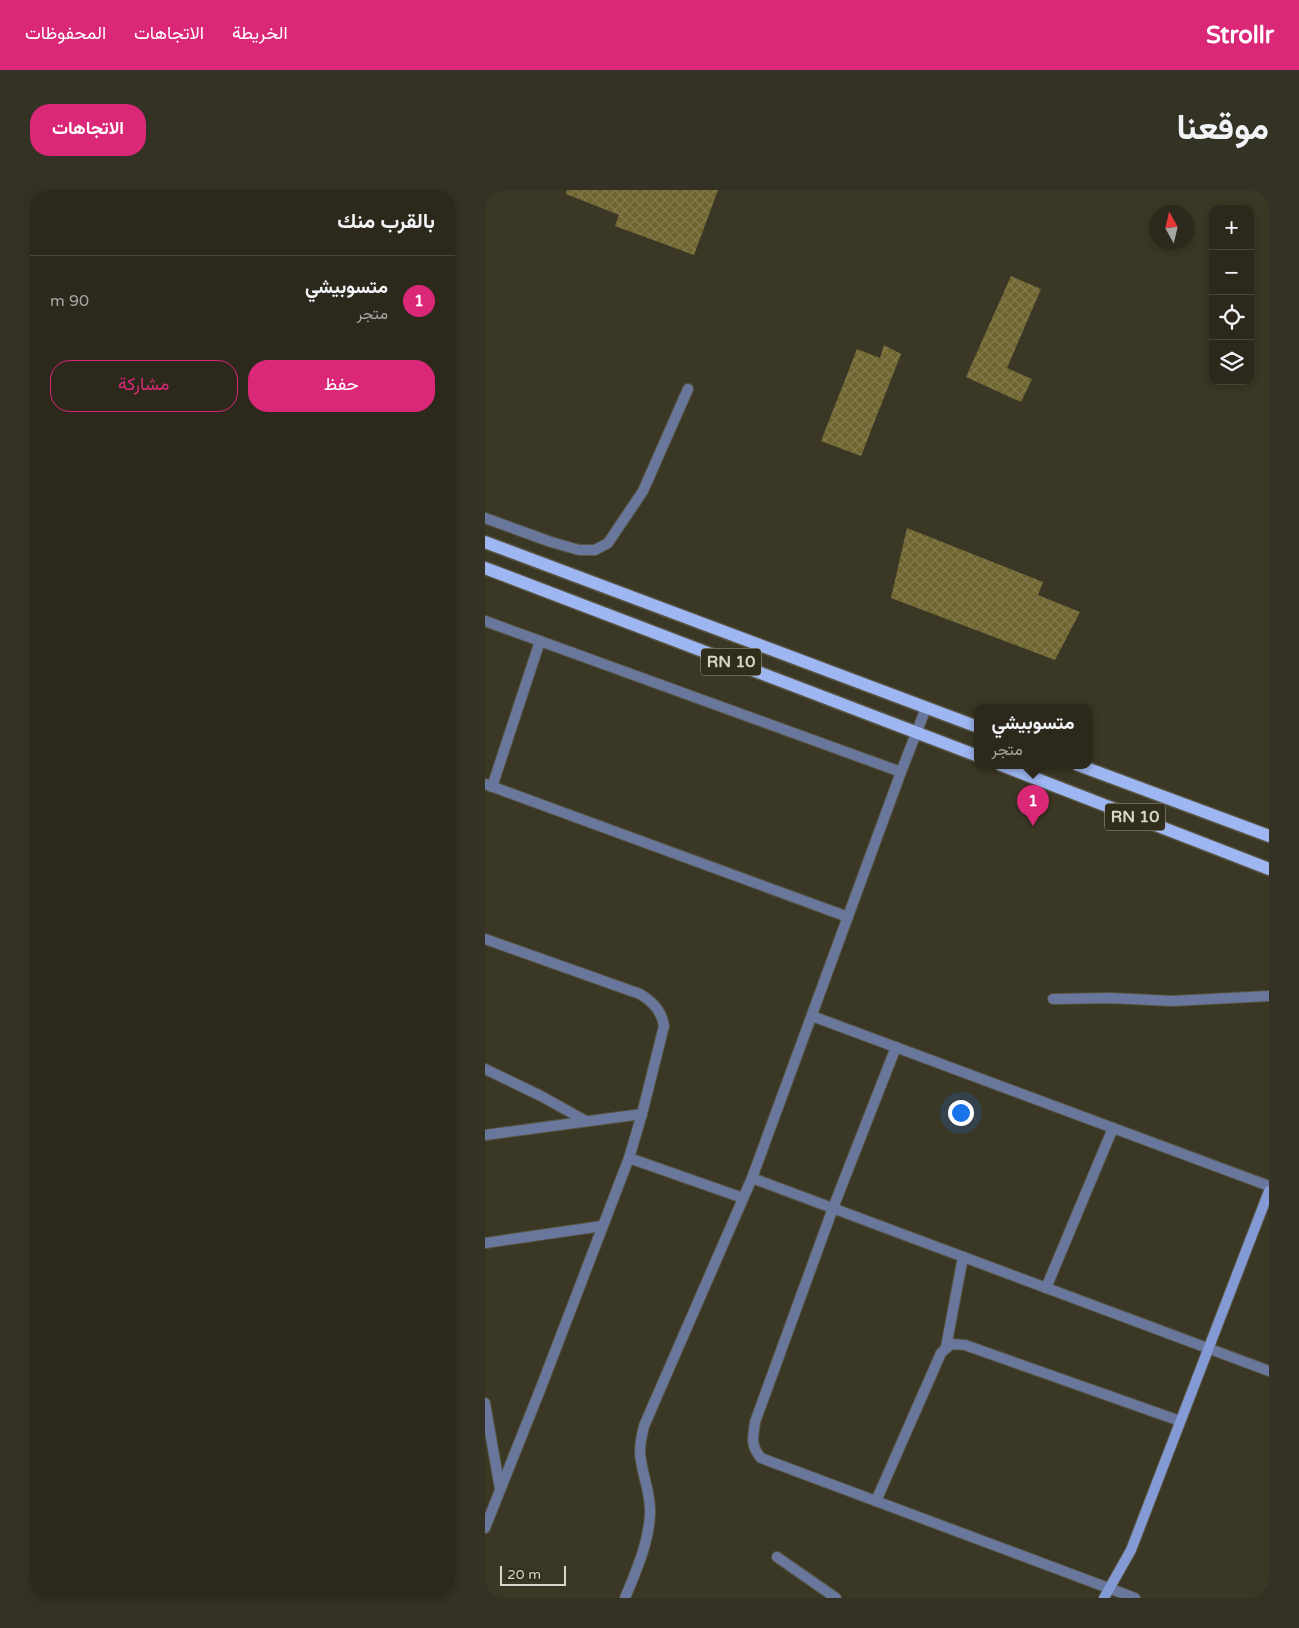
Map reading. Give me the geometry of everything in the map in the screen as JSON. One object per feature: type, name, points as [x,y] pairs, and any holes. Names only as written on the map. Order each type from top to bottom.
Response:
[{"type":"main road","name":"RN 10","points":[[485,542],[974,726]]},
{"type":"main road","name":"RN 10","points":[[485,568],[974,754]]},
{"type":"main road","name":"RN 10","points":[[1011,769],[1269,869]]},
{"type":"main road","name":"RN 10","points":[[1090,769],[1269,836]]},
{"type":"main road","points":[[1104,1598],[1131,1550],[1269,1191]]},
{"type":"street","points":[[485,518],[579,550],[595,550],[608,543],[643,491],[688,389]]},
{"type":"street","points":[[485,621],[901,772]]},
{"type":"street","points":[[540,642],[489,786],[848,917]]},
{"type":"street","points":[[625,1598],[648,1534],[649,1494],[640,1454],[644,1426],[752,1178],[926,708]]},
{"type":"street","points":[[485,939],[640,994],[650,1000],[659,1013],[664,1026],[643,1114],[629,1158],[541,1390],[485,1526]]},
{"type":"street","points":[[1053,999],[1110,998],[1172,1001],[1269,996]]},
{"type":"street","points":[[812,1016],[1269,1186]]},
{"type":"street","points":[[896,1047],[833,1208],[755,1422],[752,1442],[756,1452],[761,1458],[1135,1598]]},
{"type":"street","points":[[485,1069],[541,1096],[586,1121]]},
{"type":"street","points":[[485,1135],[643,1114]]},
{"type":"street","points":[[1046,1288],[1113,1128]]},
{"type":"street","points":[[629,1158],[743,1198]]},
{"type":"street","points":[[752,1178],[1269,1371]]},
{"type":"street","points":[[485,1243],[602,1226]]},
{"type":"street","points":[[946,1347],[963,1257]]},
{"type":"street","points":[[877,1501],[941,1353],[951,1344],[965,1344],[1180,1421]]},
{"type":"street","points":[[485,1403],[500,1490]]},
{"type":"street","points":[[777,1557],[836,1598]]},
{"type":"building","points":[[567,190],[718,190],[694,255],[615,226],[619,215],[566,194]]},
{"type":"building","points":[[1011,276],[1041,289],[1007,368],[1032,379],[1021,402],[966,377]]},
{"type":"building","points":[[884,345],[901,354],[861,456],[821,441],[857,349],[880,358]]},
{"type":"building","points":[[907,528],[1043,582],[1038,595],[1080,612],[1055,660],[891,598]]},
{"type":"place","name":"متسوبيشي","points":[[1033,826]]}]
